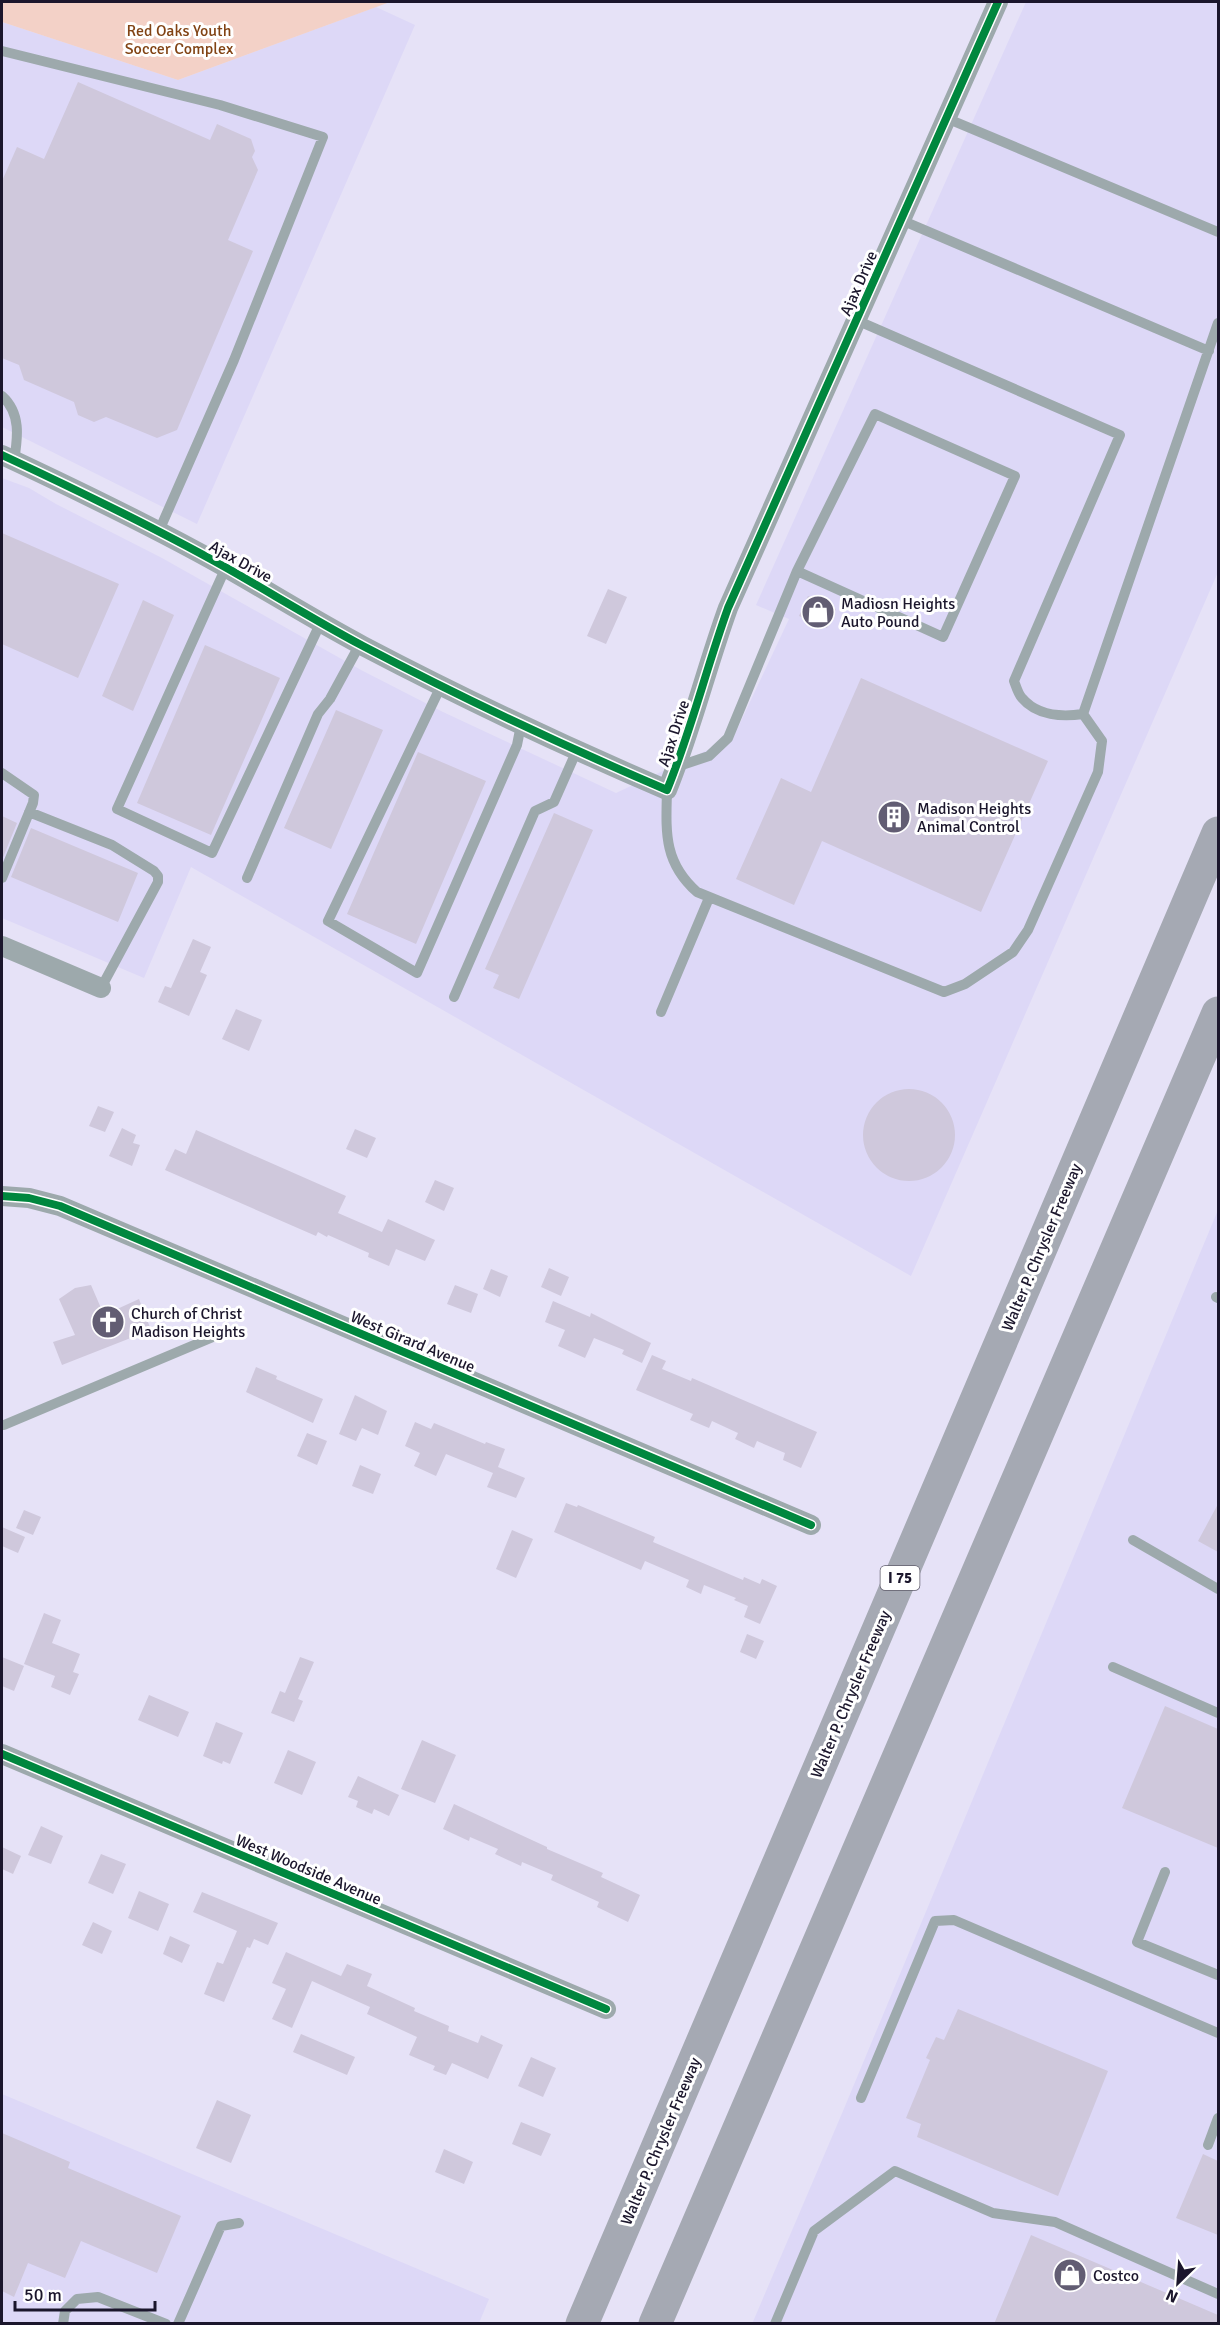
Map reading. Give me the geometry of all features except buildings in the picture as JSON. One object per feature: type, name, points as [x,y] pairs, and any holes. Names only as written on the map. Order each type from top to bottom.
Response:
[{"type":"highway","name":"Walter P. Chrysler Freeway","points":[[582,2324],[1218,833]]},
{"type":"highway","points":[[655,2324],[1218,1013]]},
{"type":"street","name":"Ajax Drive","points":[[5,458],[89,495],[159,531],[360,644],[441,686],[667,790],[728,608],[999,2]]},
{"type":"street","points":[[2,946],[102,988]]},
{"type":"street","name":"West Girard Avenue","points":[[2,1196],[29,1198],[60,1206],[811,1525]]},
{"type":"street","name":"West Woodside Avenue","points":[[2,1754],[606,2009]]},
{"type":"lane","points":[[2,51],[220,105],[323,137],[234,360],[159,531]]},
{"type":"lane","points":[[946,118],[1218,232]]},
{"type":"lane","points":[[901,220],[1209,351]]},
{"type":"lane","points":[[856,320],[1120,435],[1014,681],[1021,698],[1036,709],[1061,717],[1083,714]]},
{"type":"lane","points":[[1083,714],[1218,323]]},
{"type":"lane","points":[[2,396],[9,402],[17,422],[18,440],[5,458]]},
{"type":"lane","points":[[676,767],[709,756],[728,738],[797,571],[875,414],[1015,476],[943,637],[797,571]]},
{"type":"lane","points":[[226,567],[117,809],[212,854],[321,622]]},
{"type":"lane","points":[[247,878],[318,714],[330,699],[360,644]]},
{"type":"lane","points":[[441,686],[328,921],[417,973],[517,745],[521,724]]},
{"type":"lane","points":[[667,790],[666,836],[678,871],[697,892],[944,992],[965,984],[1013,952],[1028,930],[1098,772],[1102,741],[1083,714]]},
{"type":"lane","points":[[454,997],[535,812],[554,802],[577,750]]},
{"type":"lane","points":[[2,773],[34,795],[2,878]]},
{"type":"lane","points":[[29,812],[112,845],[154,871],[158,876],[158,882],[102,988]]},
{"type":"lane","points":[[661,1012],[709,898]]},
{"type":"lane","points":[[4,1425],[213,1337]]},
{"type":"lane","points":[[1133,1540],[1218,1588]]},
{"type":"lane","points":[[1113,1667],[1218,1713]]},
{"type":"lane","points":[[1165,1872],[1137,1941],[1218,1975]]},
{"type":"lane","points":[[861,2098],[935,1921],[954,1920],[1218,2033]]},
{"type":"lane","points":[[1208,2145],[1218,2118]]},
{"type":"lane","points":[[775,2324],[814,2231],[895,2171],[993,2213],[1055,2222],[1218,2294]]},
{"type":"lane","points":[[178,2324],[221,2226],[239,2223]]},
{"type":"lane","points":[[63,2324],[65,2311],[76,2299],[98,2297],[166,2324]]},
{"type":"shaded area","points":[[1026,2],[1218,2],[1218,572],[911,1276],[191,867],[144,978],[2,918],[2,478],[29,488],[162,558],[361,670],[443,712],[616,793],[733,738],[789,619],[756,605]]},
{"type":"shaded area","points":[[376,7],[415,25],[197,524],[2,427],[2,22],[178,80]]},
{"type":"shaded area","points":[[1218,1210],[1218,2323],[752,2324],[843,2111]]},
{"type":"shaded area","points":[[2,2094],[489,2299],[479,2323],[2,2323]]},
{"type":"green space","name":"Red Oaks Youth Soccer Complex","points":[[2,2],[390,2],[178,80],[2,22]]},
{"type":"cycle path","points":[[2,455],[170,537],[345,636],[438,684],[552,739],[667,790],[684,745],[728,608],[998,2]]},
{"type":"cycle path","points":[[2,1196],[29,1198],[60,1206],[811,1525]]},
{"type":"cycle path","points":[[2,1754],[606,2009]]},
{"type":"place","name":"Madiosn Heights Auto Pound","points":[[818,612]]},
{"type":"place","name":"Madison Heights Animal Control","points":[[894,817]]},
{"type":"place","name":"Church of Christ Madison Heights","points":[[108,1322]]},
{"type":"place","name":"Costco","points":[[1070,2275]]}]
